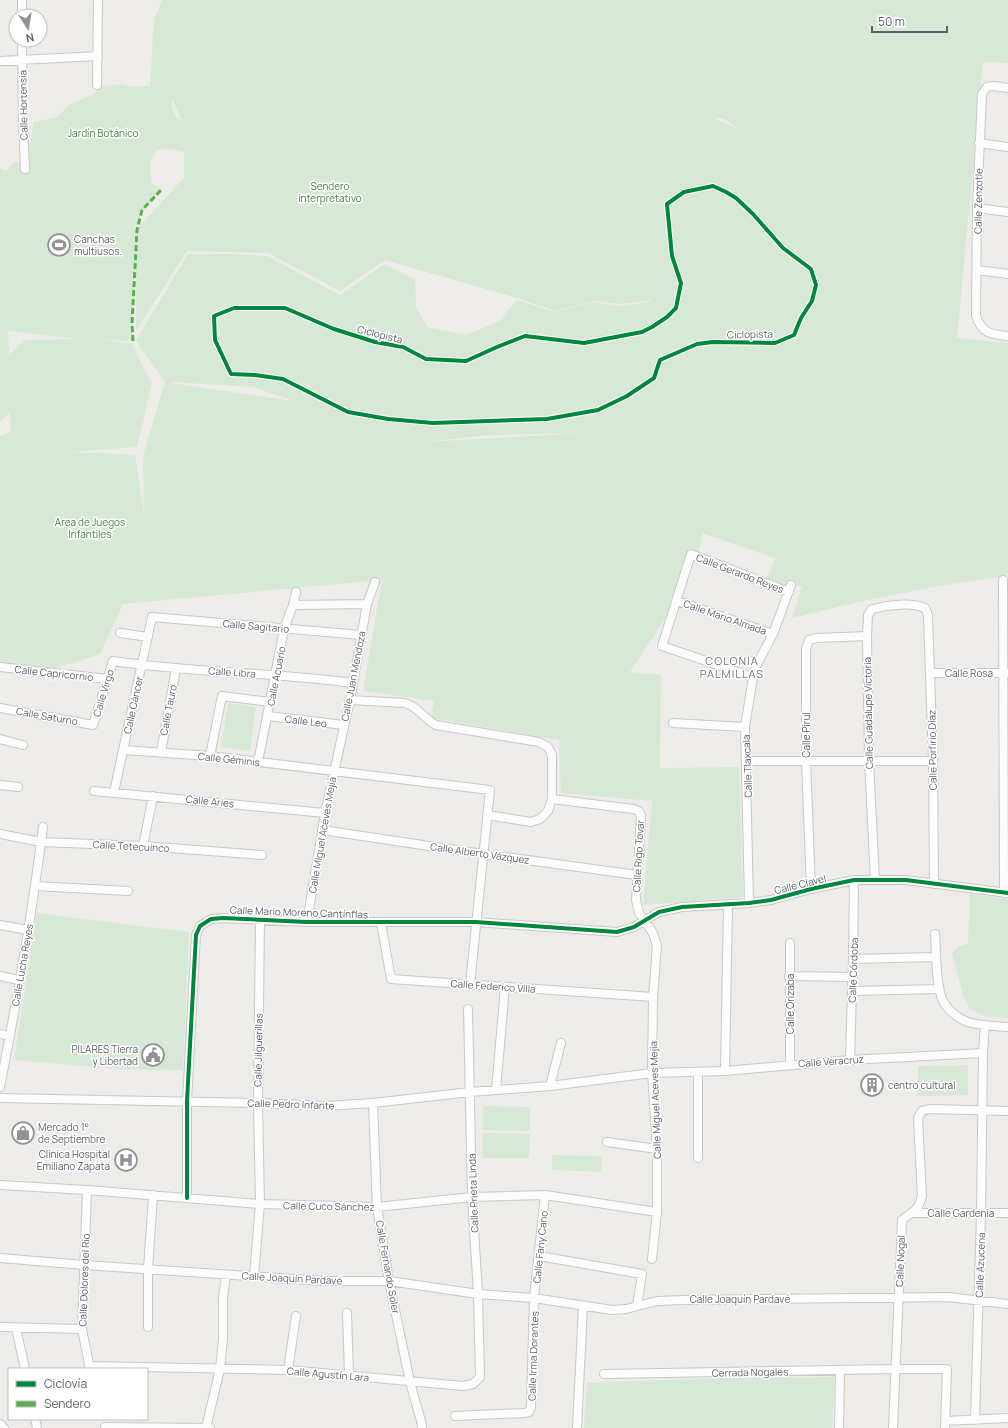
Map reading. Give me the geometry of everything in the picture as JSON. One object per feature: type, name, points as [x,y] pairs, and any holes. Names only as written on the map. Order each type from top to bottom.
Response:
[{"type":"street","points":[[97,85],[98,0]]},
{"type":"street","name":"Calle Hortensia","points":[[22,48],[25,169]]},
{"type":"street","points":[[0,61],[98,56]]},
{"type":"street","name":"Calle Zenzotle","points":[[1008,88],[994,86],[987,87],[982,94],[977,208],[976,316],[979,324],[984,330],[992,334],[1008,336]]},
{"type":"street","points":[[979,143],[1008,147]]},
{"type":"street","points":[[977,208],[1008,212]]},
{"type":"street","points":[[977,270],[1008,274]]},
{"type":"street","name":"Calle Gerardo Reyes","points":[[676,601],[691,554],[790,589]]},
{"type":"street","points":[[1003,580],[1006,893]]},
{"type":"street","name":"Calle Juan Mendoza","points":[[334,771],[350,700],[367,604],[375,582]]},
{"type":"street","name":"Calle Tlaxcala","points":[[749,903],[747,761],[745,727],[756,666],[773,634],[790,589]]},
{"type":"street","name":"Calle Acuario","points":[[258,762],[271,702],[284,629],[296,592]]},
{"type":"street","points":[[676,601],[662,646],[753,677]]},
{"type":"street","name":"Calle Mario Almada","points":[[676,601],[773,634]]},
{"type":"street","points":[[293,605],[367,604]]},
{"type":"street","name":"Calle Guadalupe Victoria","points":[[875,880],[869,761],[868,615],[872,609],[880,607],[916,605],[925,608],[928,615]]},
{"type":"street","name":"Calle Porfirio Díaz","points":[[928,615],[933,761],[934,884]]},
{"type":"street","name":"Calle Sagitario","points":[[152,617],[361,635]]},
{"type":"street","name":"Calle Cáncer","points":[[114,792],[152,617]]},
{"type":"street","points":[[120,633],[148,637]]},
{"type":"street","name":"Calle Pirul","points":[[812,888],[806,761],[806,649],[808,640],[817,638],[867,636]]},
{"type":"street","name":"Calle Libra","points":[[113,661],[176,669],[276,675],[352,683]]},
{"type":"street","name":"Calle Virgo","points":[[93,725],[113,661]]},
{"type":"street","name":"Calle Capricornio","points":[[0,667],[108,679]]},
{"type":"street","name":"Calle Tauro","points":[[160,752],[176,669]]},
{"type":"street","name":"Calle Rosa","points":[[930,673],[1005,673]]},
{"type":"street","points":[[210,756],[222,696],[271,702]]},
{"type":"street","points":[[350,700],[405,703],[414,705],[428,720],[436,725],[539,742],[548,747],[552,755],[552,799],[548,811],[540,819],[531,822],[487,815]]},
{"type":"street","name":"Calle Saturno","points":[[0,708],[93,725]]},
{"type":"street","name":"Calle Leo","points":[[268,716],[344,725]]},
{"type":"street","points":[[673,723],[745,727]]},
{"type":"street","points":[[0,739],[23,745]]},
{"type":"street","name":"Calle Géminis","points":[[123,750],[210,756],[334,771]]},
{"type":"street","points":[[747,761],[933,761]]},
{"type":"street","points":[[334,771],[490,790],[470,984]]},
{"type":"street","name":"Calle Miguel Aceves Mejía","points":[[306,922],[334,771]]},
{"type":"street","points":[[0,784],[18,787]]},
{"type":"street","name":"Calle Aries","points":[[94,791],[325,813]]},
{"type":"street","points":[[143,846],[153,796]]},
{"type":"street","name":"Calle Rigo Tovar","points":[[552,799],[639,811],[641,816],[636,900],[639,913],[645,920]]},
{"type":"street","name":"Calle Lucha Reyes","points":[[0,1086],[28,930],[43,827]]},
{"type":"street","name":"Calle Alberto Vázquez","points":[[322,830],[637,875]]},
{"type":"street","name":"Calle Tetecuinco","points":[[0,834],[41,842],[143,846],[262,855]]},
{"type":"street","name":"Calle Clavel","points":[[645,920],[659,912],[682,907],[749,903],[771,900],[812,888],[854,880],[906,880],[1006,893]]},
{"type":"street","name":"Calle Córdoba","points":[[850,1060],[854,880]]},
{"type":"street","points":[[35,886],[128,891]]},
{"type":"street","points":[[725,1071],[728,904]]},
{"type":"street","name":"Calle Mario Moreno Cantínflas","points":[[187,1198],[188,1101],[196,935],[200,926],[211,919],[260,919],[306,922],[476,922],[617,932],[634,927],[645,920]]},
{"type":"street","name":"Calle Jilguerillas","points":[[254,1276],[260,1204],[258,1103],[260,919]]},
{"type":"street","name":"Calle Miguel Aceves Mejía","points":[[645,920],[653,933],[657,946],[653,997],[652,1073],[657,1149],[657,1212],[652,1259]]},
{"type":"street","name":"Calle Federico Villa","points":[[381,922],[391,979],[653,997]]},
{"type":"street","points":[[0,925],[28,930]]},
{"type":"street","points":[[935,934],[939,989],[943,1001],[958,1018],[967,1022],[1008,1027]]},
{"type":"street","name":"Calle Orizaba","points":[[790,943],[790,1065]]},
{"type":"street","points":[[853,959],[936,957]]},
{"type":"street","points":[[0,976],[19,980]]},
{"type":"street","points":[[789,976],[852,977]]},
{"type":"street","points":[[496,1090],[505,987]]},
{"type":"street","points":[[852,991],[939,989]]},
{"type":"street","name":"Calle Prieta Linda","points":[[468,1010],[472,1197],[478,1294]]},
{"type":"street","points":[[983,1053],[985,1025]]},
{"type":"street","points":[[0,1034],[10,1036]]},
{"type":"street","points":[[550,1086],[561,1043]]},
{"type":"street","name":"Calle Veracruz","points":[[652,1073],[698,1073],[850,1060],[983,1053]]},
{"type":"street","name":"Calle Azucena","points":[[975,1420],[981,1213],[983,1053]]},
{"type":"street","name":"Calle Pedro Infante","points":[[0,1098],[188,1101],[326,1106],[550,1086],[652,1073]]},
{"type":"street","points":[[698,1073],[698,1158]]},
{"type":"street","name":"Calle Fernando Soler","points":[[373,1103],[377,1207],[389,1281],[410,1382],[422,1428]]},
{"type":"street","name":"Calle Nogal","points":[[893,1428],[902,1220],[914,1213],[920,1204],[922,1196],[918,1118],[922,1111],[929,1109],[982,1110]]},
{"type":"street","points":[[982,1110],[1008,1111]]},
{"type":"street","points":[[607,1142],[657,1149]]},
{"type":"street","name":"Calle Cuco Sánchez","points":[[0,1185],[87,1190],[260,1204],[377,1207],[472,1197],[545,1195],[657,1212]]},
{"type":"street","name":"Calle Dolores del Río","points":[[87,1190],[82,1329],[90,1367]]},
{"type":"street","points":[[148,1327],[148,1269],[153,1195]]},
{"type":"street","name":"Calle Fany Cano","points":[[534,1298],[545,1195]]},
{"type":"street","name":"Calle Gardenia","points":[[914,1213],[1008,1213]]},
{"type":"street","points":[[539,1256],[642,1274],[637,1306]]},
{"type":"street","name":"Calle Joaquín Pardavé","points":[[0,1258],[323,1281],[389,1281],[478,1294],[534,1298],[612,1310],[656,1301],[684,1300],[948,1297],[1008,1304]]},
{"type":"street","points":[[206,1428],[220,1369],[223,1338],[223,1298],[226,1275]]},
{"type":"street","name":"Calle Agustín Lara","points":[[90,1367],[288,1370],[463,1386],[473,1384],[480,1377],[478,1294]]},
{"type":"street","name":"Calle Irma Dorantes","points":[[455,1416],[524,1414],[529,1412],[531,1407],[534,1298]]},
{"type":"street","points":[[577,1428],[583,1306]]},
{"type":"street","points":[[347,1313],[349,1375]]},
{"type":"street","points":[[288,1370],[296,1316]]},
{"type":"street","points":[[0,1327],[82,1329]]},
{"type":"street","points":[[16,1328],[25,1368]]},
{"type":"street","name":"Cerrada Nogales","points":[[604,1374],[947,1369],[945,1425]]},
{"type":"street","points":[[839,1428],[840,1371]]},
{"type":"street","points":[[945,1425],[975,1420],[1008,1418]]},
{"type":"street","points":[[0,1424],[4,1428]]},
{"type":"street","points":[[104,1425],[211,1428]]},
{"type":"green space","points":[[162,0],[1008,0],[1008,63],[983,62],[957,338],[1008,343],[1008,576],[899,594],[792,618],[802,587],[787,582],[786,585],[767,579],[775,558],[702,533],[699,551],[689,548],[674,605],[630,672],[661,675],[660,768],[739,767],[743,897],[643,905],[652,801],[561,793],[559,740],[431,718],[434,701],[363,691],[382,580],[123,604],[100,654],[50,670],[0,664],[0,436],[11,432],[10,412],[0,422],[0,168],[6,171],[13,163],[27,158],[34,122],[57,117],[69,105],[91,95],[103,86],[120,84],[133,87],[150,86],[154,20]],"holes":[[[172,98],[182,121],[174,115]],[[711,117],[725,119],[741,130]],[[168,149],[184,152],[184,178],[137,229],[142,210],[161,190],[151,182],[150,164],[156,150]],[[136,246],[136,331],[187,251],[268,253],[340,291],[385,260],[517,298],[555,311],[594,301],[620,304],[648,301],[652,294],[649,302],[620,306],[594,302],[555,312],[517,300],[498,322],[466,335],[427,327],[416,306],[415,280],[385,264],[340,295],[267,256],[188,254],[136,341],[165,382],[143,456],[144,513],[135,455],[71,452],[137,447],[152,383],[132,344],[102,340],[133,341]],[[8,331],[78,339],[24,340],[9,355]],[[171,382],[253,387],[294,401],[171,383]],[[585,433],[423,442],[490,435]]]},
{"type":"green space","points":[[228,703],[256,707],[250,751],[221,747]]},
{"type":"green space","points":[[970,894],[1008,899],[1008,1018],[984,1016],[971,1010],[964,999],[952,953],[958,947],[968,944]]},
{"type":"green space","points":[[37,913],[189,932],[183,1070],[118,1069],[14,1060]]},
{"type":"green space","points":[[968,1065],[968,1095],[918,1096],[918,1066]]},
{"type":"green space","points":[[483,1106],[530,1107],[530,1131],[483,1130]]},
{"type":"green space","points":[[483,1133],[530,1134],[529,1158],[482,1158]]},
{"type":"green space","points":[[552,1155],[602,1156],[601,1172],[552,1170]]},
{"type":"green space","points":[[835,1377],[832,1428],[584,1428],[587,1383],[720,1378]]},
{"type":"marked path","points":[[133,341],[132,323],[137,230],[142,210],[161,190]]},
{"type":"cycle path","name":"Ciclopista","points":[[713,186],[736,198],[753,214],[783,248],[811,269],[816,285],[812,301],[801,318],[794,335],[775,343],[713,342],[697,344],[660,360],[654,378],[627,396],[598,410],[547,419],[433,423],[388,419],[348,412],[283,379],[255,375],[231,374],[215,340],[214,316],[234,308],[285,308],[334,329],[375,342],[403,347],[426,359],[466,361],[525,336],[584,343],[642,332],[667,317],[676,308],[681,283],[672,256],[667,204],[684,192],[713,186]]},
{"type":"cycle path","points":[[187,1198],[187,1101],[196,935],[200,926],[211,919],[223,918],[307,922],[476,922],[617,932],[634,927],[659,912],[682,907],[749,903],[771,900],[811,889],[854,880],[906,880],[1008,893]]},
{"type":"place","name":"Canchas multiusos.","points":[[59,245]]},
{"type":"place","name":"PILARES Tierra y Libertad","points":[[153,1055]]},
{"type":"place","name":"centro cultural","points":[[872,1085]]},
{"type":"place","name":"Mercado 1° de Septiembre","points":[[23,1133]]},
{"type":"place","name":"Clínica Hospital Emiliano Zapata","points":[[126,1160]]},
{"type":"district","name":"COLONIA PALMILLAS","points":[[732,667]]},
{"type":"park label","name":"Jardín Botánico","points":[[103,133]]},
{"type":"park label","name":"Sendero interpretativo","points":[[330,192]]},
{"type":"park label","name":"Area de Juegos Infantiles","points":[[90,528]]}]
